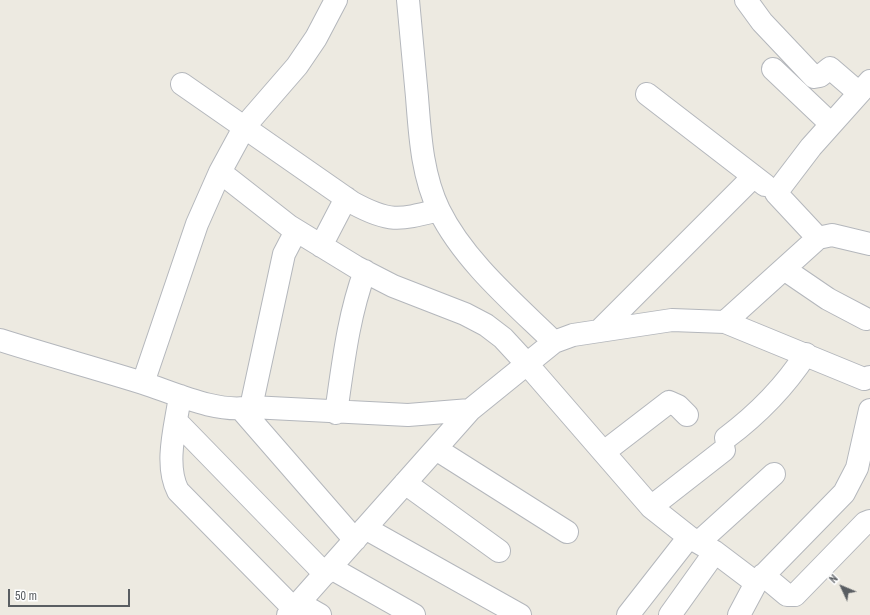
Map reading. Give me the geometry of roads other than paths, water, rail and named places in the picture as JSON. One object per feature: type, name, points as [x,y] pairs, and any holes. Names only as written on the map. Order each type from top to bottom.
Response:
[{"type":"street","points":[[136,381],[197,224],[220,172],[245,126],[297,66],[316,38],[336,0]]},
{"type":"street","points":[[408,0],[421,149],[430,185],[439,210],[476,264],[496,287],[554,342]]},
{"type":"street","points":[[746,0],[762,22],[814,77],[820,76],[828,69],[834,70],[864,87],[811,147],[776,193]]},
{"type":"street","points":[[773,69],[831,124]]},
{"type":"street","points":[[182,84],[245,126],[346,198],[371,213],[389,218],[405,219],[439,210]]},
{"type":"street","points":[[647,94],[776,193],[818,238]]},
{"type":"street","points":[[220,172],[296,230],[321,246],[393,286],[475,318],[503,338],[651,507],[701,543],[788,595],[795,595],[865,523],[870,521]]},
{"type":"street","points":[[598,331],[754,177]]},
{"type":"street","points":[[321,246],[346,198]]},
{"type":"street","points":[[246,408],[284,254],[296,230]]},
{"type":"street","points":[[725,322],[818,238],[832,235],[870,244]]},
{"type":"street","points":[[784,269],[828,299],[866,318]]},
{"type":"street","points":[[336,413],[349,321],[365,271]]},
{"type":"street","points":[[294,609],[470,410],[554,342],[573,336],[598,331],[672,320],[725,322],[864,378],[870,377]]},
{"type":"street","points":[[0,340],[212,405],[336,413],[408,415],[470,410]]},
{"type":"street","points":[[651,507],[725,444],[768,404],[806,354]]},
{"type":"street","points":[[180,396],[171,471],[173,481],[178,491],[294,609],[320,615]]},
{"type":"street","points":[[604,452],[669,402],[678,406],[687,415]]},
{"type":"street","points":[[246,408],[360,534],[520,615]]},
{"type":"street","points":[[739,615],[760,579],[844,493],[857,468],[870,410]]},
{"type":"street","points":[[177,422],[328,571],[414,615]]},
{"type":"street","points":[[436,448],[567,532]]},
{"type":"street","points":[[628,615],[774,474]]},
{"type":"street","points":[[405,483],[499,551]]},
{"type":"street","points":[[670,615],[701,543]]}]
